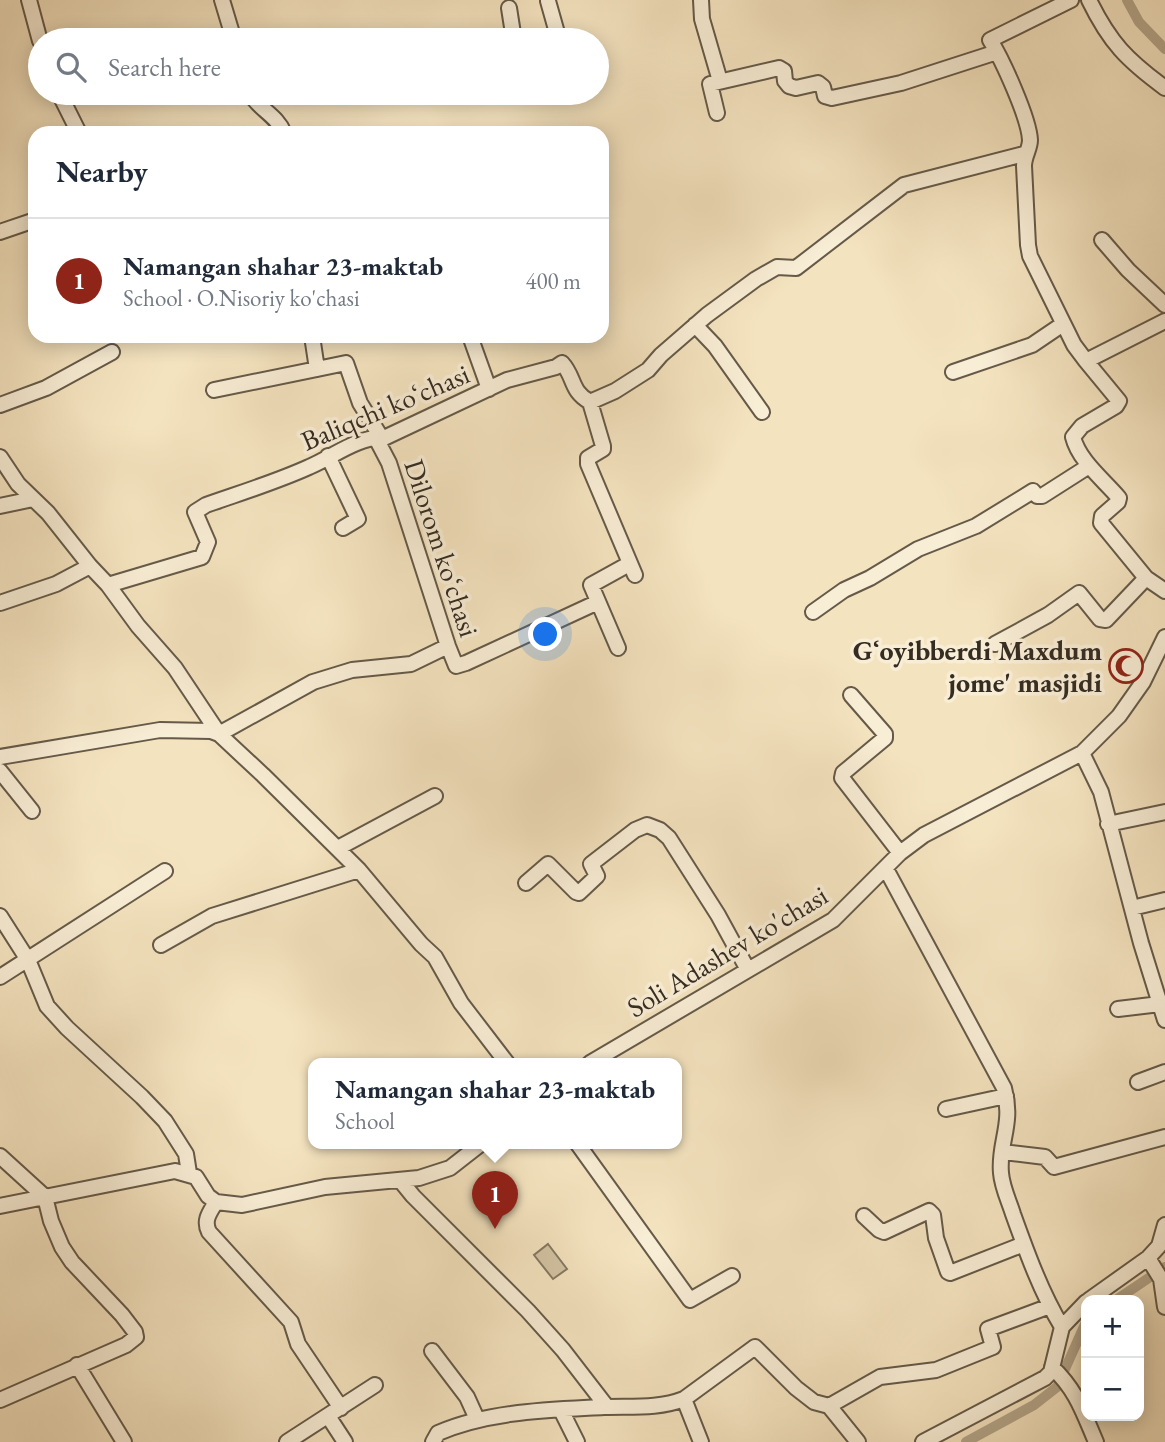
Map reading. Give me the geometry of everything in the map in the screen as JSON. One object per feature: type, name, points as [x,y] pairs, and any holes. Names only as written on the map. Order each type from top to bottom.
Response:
[{"type":"street","points":[[29,0],[37,28]]},
{"type":"street","points":[[222,0],[230,28]]},
{"type":"street","points":[[701,0],[702,19],[720,80]]},
{"type":"street","points":[[618,648],[591,585],[632,570],[588,464],[588,458],[603,449],[590,402],[615,391],[648,370],[695,325],[770,270],[777,267],[796,268],[895,190],[916,181],[1024,154],[1029,148],[1029,134],[990,40],[1071,0]]},
{"type":"street","points":[[1089,0],[1109,37],[1125,57],[1165,88]]},
{"type":"street","points":[[548,1],[556,28]]},
{"type":"street","points":[[509,8],[512,28]]},
{"type":"street","points":[[718,113],[710,87],[712,83],[720,80],[782,69],[789,86],[796,88],[818,83],[828,97],[901,83],[997,52]]},
{"type":"street","points":[[65,105],[76,126]]},
{"type":"street","points":[[261,105],[275,116],[280,126]]},
{"type":"street","points":[[1024,154],[1026,226],[1030,257],[1074,345],[1119,401],[1116,406],[1075,433],[1075,444],[1089,466],[1120,500],[1102,516],[1101,523],[1146,578],[1165,591]]},
{"type":"street","points":[[0,232],[28,222]]},
{"type":"street","points":[[1102,240],[1128,270],[1165,304]]},
{"type":"street","points":[[1086,361],[1165,321]]},
{"type":"street","points":[[953,372],[1031,345],[1063,324]]},
{"type":"street","points":[[695,325],[715,346],[762,412]]},
{"type":"street","points":[[214,390],[317,369],[313,343]]},
{"type":"street","points":[[473,343],[489,389]]},
{"type":"street","points":[[0,405],[46,388],[112,352]]},
{"type":"street","name":"Dilorom koʻchasi","points":[[317,369],[346,363],[360,403],[373,421],[378,442],[389,463],[455,664],[460,666],[598,602]]},
{"type":"street","name":"Baliqchi koʻchasi","points":[[108,585],[202,557],[208,542],[195,515],[196,511],[206,505],[311,467],[328,456],[374,437],[384,438],[507,380],[562,363],[576,392],[590,402]]},
{"type":"street","points":[[328,456],[358,519],[343,528]]},
{"type":"street","points":[[0,457],[18,484],[55,522],[175,668],[219,734],[338,848],[435,957],[461,1003],[503,1058]]},
{"type":"street","points":[[813,612],[844,590],[870,578],[918,549],[976,526],[1033,491],[1037,496],[1042,496],[1089,466]]},
{"type":"street","points":[[0,506],[33,499]]},
{"type":"street","points":[[0,603],[56,584],[90,566]]},
{"type":"street","points":[[995,644],[1048,615],[1079,593],[1101,619],[1106,620],[1146,578]]},
{"type":"street","name":"Soli Adashev ko'chasi","points":[[598,1058],[834,920],[900,853],[924,835],[1082,753],[1119,716],[1143,682],[1165,637]]},
{"type":"street","points":[[0,757],[160,730],[211,731],[219,734],[313,682],[352,670],[411,664],[448,646]]},
{"type":"street","points":[[851,695],[884,733],[885,738],[843,774],[842,778],[900,853]]},
{"type":"street","points":[[1082,753],[1101,792],[1132,908],[1161,997],[1165,1020]]},
{"type":"street","points":[[0,771],[32,811]]},
{"type":"street","points":[[338,848],[435,796]]},
{"type":"street","points":[[1108,824],[1165,812]]},
{"type":"street","points":[[526,883],[548,864],[579,892],[597,876],[592,864],[641,826],[651,827],[670,838],[718,915],[748,970]]},
{"type":"street","points":[[886,869],[989,1057],[1006,1096],[1009,1119],[1001,1172],[1003,1184],[1024,1244],[1050,1306],[1062,1327]]},
{"type":"street","points":[[161,945],[212,916],[359,870]]},
{"type":"street","points":[[0,977],[165,872]]},
{"type":"street","points":[[1132,908],[1165,901]]},
{"type":"street","points":[[0,916],[28,960],[47,1006],[165,1121],[186,1154],[189,1173]]},
{"type":"street","points":[[1118,1009],[1161,997]]},
{"type":"street","points":[[1138,1082],[1165,1072]]},
{"type":"street","points":[[946,1109],[1006,1096]]},
{"type":"street","points":[[1003,1152],[1045,1157],[1054,1167],[1165,1137]]},
{"type":"street","points":[[0,1206],[175,1171],[196,1177],[208,1196],[216,1202],[242,1205],[325,1187],[400,1180],[440,1173],[474,1149]]},
{"type":"street","points":[[581,1149],[690,1300],[732,1276]]},
{"type":"street","points":[[0,1156],[45,1197],[62,1247],[72,1262],[135,1332],[134,1340],[126,1345],[0,1399]]},
{"type":"street","points":[[400,1180],[412,1196],[528,1311],[563,1350],[607,1407]]},
{"type":"street","points":[[216,1202],[206,1219],[205,1225],[209,1232],[291,1322],[298,1344],[341,1408]]},
{"type":"street","points":[[864,1216],[884,1232],[929,1211],[933,1215],[936,1238],[950,1273],[1024,1244]]},
{"type":"street","points":[[1097,1295],[1150,1261],[1159,1246],[1165,1225]]},
{"type":"street","points":[[1150,1261],[1161,1279],[1165,1307]]},
{"type":"street","points":[[829,1406],[880,1377],[936,1370],[965,1360],[993,1347],[988,1329],[1050,1306]]},
{"type":"street","points":[[923,1442],[1045,1378],[1054,1368],[1062,1327],[1081,1308]]},
{"type":"street","points":[[433,1442],[438,1433],[477,1419],[561,1410],[662,1406],[684,1399],[755,1347],[796,1388],[814,1402],[829,1406],[858,1442]]},
{"type":"street","points":[[432,1352],[467,1397],[477,1419]]},
{"type":"street","points":[[77,1365],[124,1442]]},
{"type":"street","points":[[1054,1368],[1069,1384],[1096,1442]]},
{"type":"street","points":[[288,1442],[375,1385]]},
{"type":"street","points":[[684,1399],[701,1442]]},
{"type":"street","points":[[561,1410],[577,1442]]},
{"type":"street","points":[[328,1416],[345,1442]]},
{"type":"shaded area","points":[[548,1244],[567,1269],[553,1279],[534,1255]]},
{"type":"waterway","points":[[1127,0],[1139,22],[1165,49]]},
{"type":"waterway","points":[[1123,1295],[1165,1267]]},
{"type":"waterway","points":[[966,1442],[1034,1405],[1057,1387],[1081,1333]]},
{"type":"place","name":"Gʻoyibberdi Maxdum jome' masjidi","points":[[1126,666]]},
{"type":"place","name":"Namangan shahar 23-maktab","points":[[495,1229]]}]
